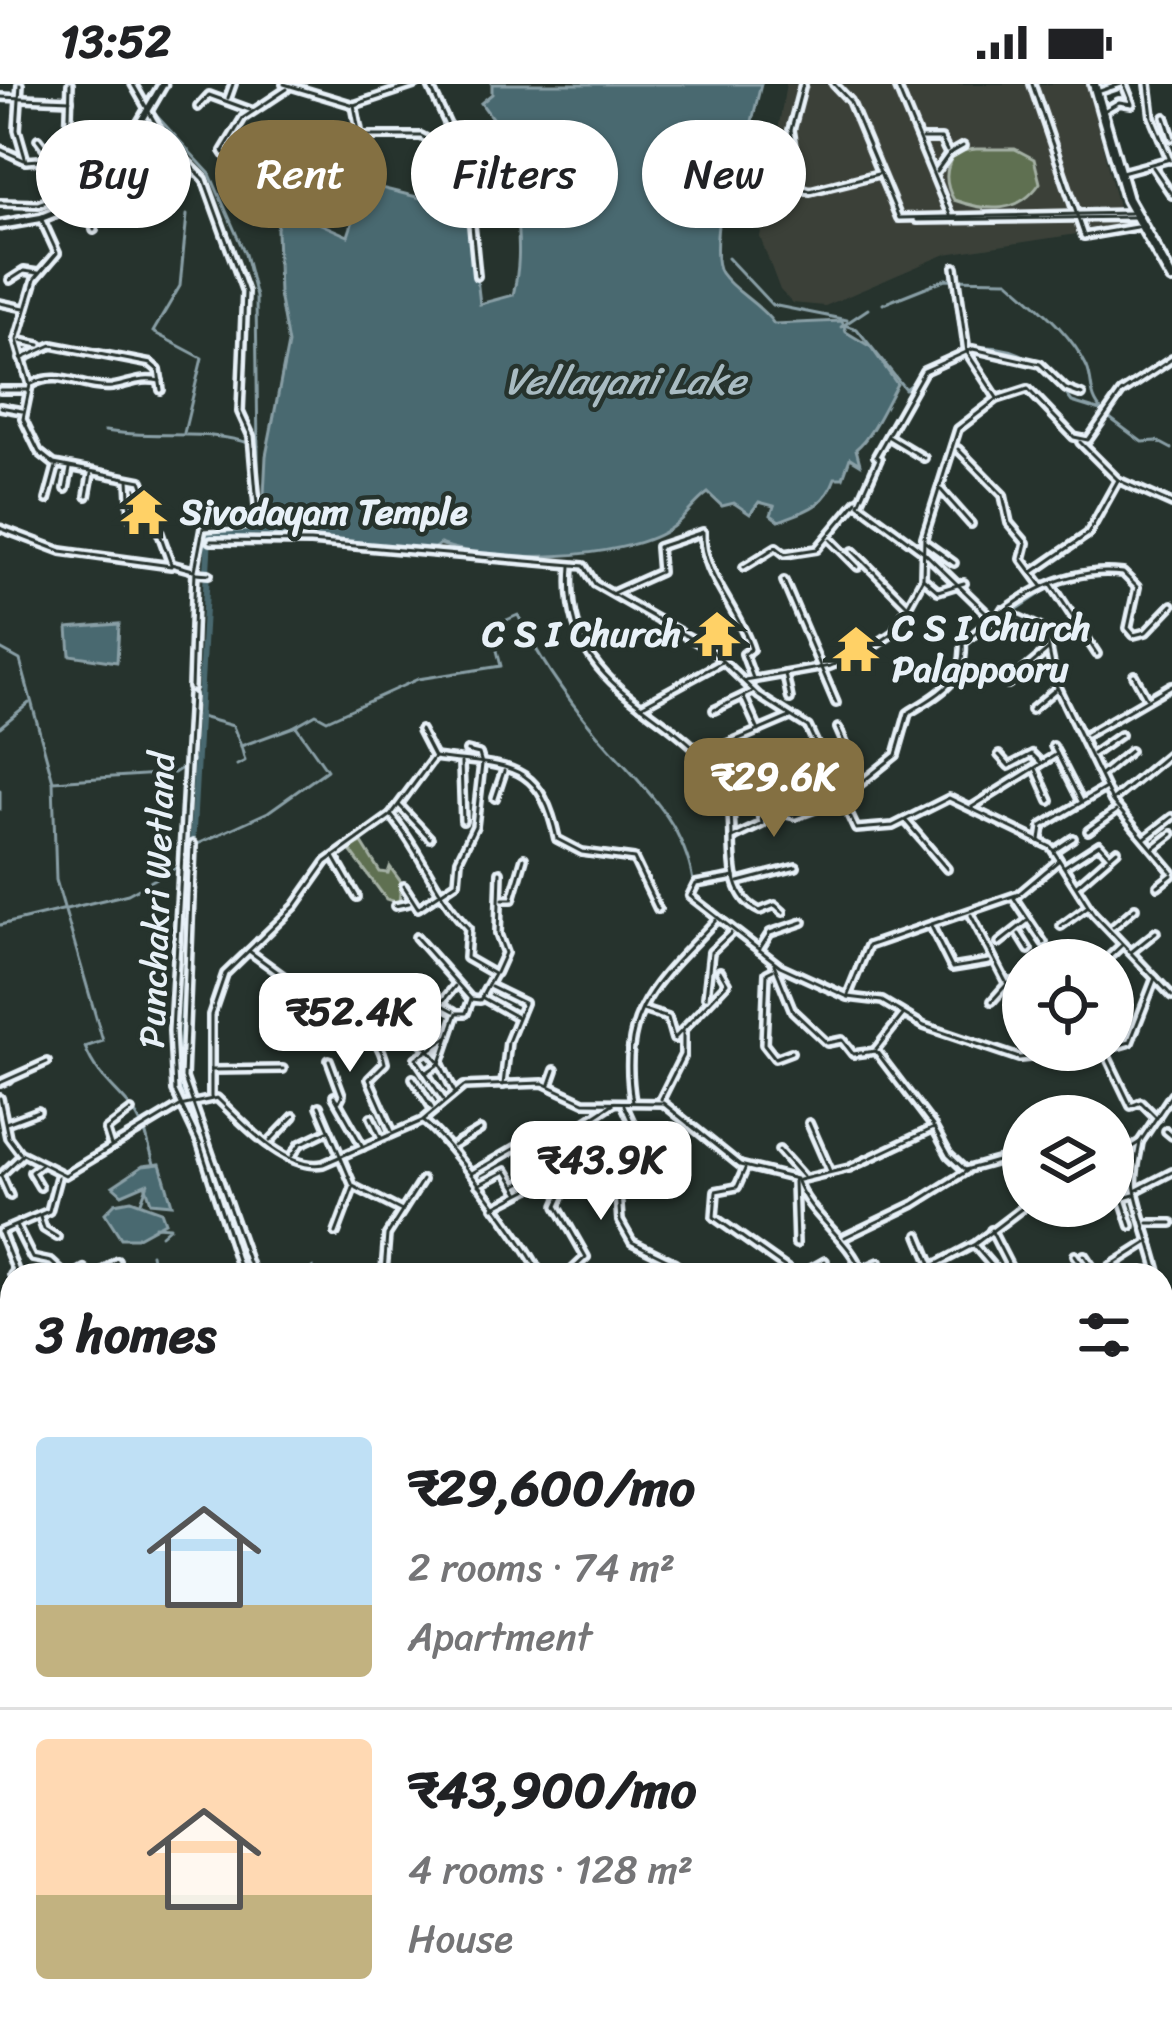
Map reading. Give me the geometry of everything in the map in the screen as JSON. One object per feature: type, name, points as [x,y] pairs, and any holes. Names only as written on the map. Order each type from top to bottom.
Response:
[{"type":"main road","points":[[1095,88],[1118,173],[1172,279]]},
{"type":"street","points":[[20,84],[17,130],[26,161]]},
{"type":"street","points":[[70,84],[70,120]]},
{"type":"street","points":[[133,84],[204,178],[244,292],[240,412],[251,436],[257,516],[251,524],[206,526],[205,541],[310,542],[586,567],[592,581],[723,661],[753,691],[811,731],[840,800],[860,831],[905,819],[946,798],[971,808],[1053,850],[1089,906],[1120,939]]},
{"type":"street","points":[[141,120],[163,84]]},
{"type":"street","points":[[206,84],[209,94]]},
{"type":"street","points":[[228,100],[233,84]]},
{"type":"street","points":[[242,120],[285,87],[312,86],[353,104],[417,84]]},
{"type":"street","points":[[429,84],[445,120]]},
{"type":"street","points":[[803,84],[791,130],[801,188],[810,191],[880,173]]},
{"type":"street","points":[[834,84],[850,101],[893,212],[915,219],[1139,219]]},
{"type":"street","points":[[896,84],[951,218]]},
{"type":"street","points":[[1032,84],[1084,236],[1139,219]]},
{"type":"street","points":[[1095,88],[1122,84],[1132,104],[1119,102],[1100,113]]},
{"type":"street","points":[[1118,173],[1171,159],[1152,117],[1148,84]]},
{"type":"street","points":[[209,94],[252,111]]},
{"type":"street","points":[[198,107],[209,94]]},
{"type":"street","points":[[0,97],[71,100]]},
{"type":"street","points":[[353,104],[360,136],[411,136]]},
{"type":"street","points":[[1165,117],[1172,138]]},
{"type":"street","points":[[920,140],[941,140],[949,154]]},
{"type":"street","points":[[934,174],[949,154],[963,146]]},
{"type":"street","points":[[0,148],[26,161],[36,160]]},
{"type":"street","points":[[1151,165],[1172,195]]},
{"type":"street","points":[[0,203],[36,204]]},
{"type":"street","points":[[0,225],[36,219]]},
{"type":"street","points":[[915,219],[1078,219]]},
{"type":"street","points":[[46,228],[58,253],[40,274],[17,340],[30,387],[23,412],[39,452],[57,464],[142,481],[154,526],[172,566]]},
{"type":"street","points":[[473,228],[478,276]]},
{"type":"street","points":[[955,268],[967,352],[998,399]]},
{"type":"street","points":[[10,280],[24,271],[40,274]]},
{"type":"street","points":[[0,303],[26,308]]},
{"type":"street","points":[[17,340],[151,364],[161,390]]},
{"type":"street","points":[[20,359],[42,346]]},
{"type":"street","points":[[744,567],[776,548],[785,554],[811,552],[830,539],[858,500],[923,371],[967,352],[995,350],[1040,364],[1066,389],[1082,395]]},
{"type":"street","points":[[1079,441],[1095,435],[1121,393],[1172,359]]},
{"type":"street","points":[[0,390],[30,387],[52,377],[114,387],[136,376],[160,381]]},
{"type":"street","points":[[743,682],[822,668],[880,644],[909,607],[923,578],[924,541],[963,422],[998,399],[1028,389],[1118,480],[1172,504]]},
{"type":"street","points":[[0,407],[23,412]]},
{"type":"street","points":[[887,436],[924,458]]},
{"type":"street","points":[[956,447],[1003,495],[1009,523],[1026,543],[1022,559],[1044,587]]},
{"type":"street","points":[[47,500],[57,464]]},
{"type":"street","points":[[66,489],[70,467]]},
{"type":"street","points":[[87,496],[91,471]]},
{"type":"street","points":[[129,478],[131,517]]},
{"type":"street","points":[[1031,573],[1088,534],[1118,480]]},
{"type":"street","points":[[940,489],[971,524]]},
{"type":"street","points":[[858,500],[962,585],[992,618]]},
{"type":"street","points":[[0,528],[62,551],[209,574]]},
{"type":"street","points":[[612,594],[660,572],[658,547],[703,532],[702,558],[740,618],[752,649],[743,654],[753,680]]},
{"type":"street","points":[[830,539],[858,566]]},
{"type":"street","name":"Punchakri Wetland","points":[[205,541],[195,572],[173,1060],[183,1105],[210,1146],[249,1263]]},
{"type":"street","points":[[924,541],[953,563]]},
{"type":"street","points":[[853,551],[909,607]]},
{"type":"street","points":[[571,564],[571,605],[579,635],[639,707],[705,754],[729,805],[736,880],[749,907],[762,911],[775,905],[783,912]]},
{"type":"street","points":[[729,805],[795,816],[840,800],[896,755],[908,713],[946,690],[964,661],[964,643],[1001,609],[1051,583],[1083,571],[1123,573],[1137,587],[1128,628],[1136,635],[1146,632],[1172,605]]},
{"type":"street","points":[[923,578],[938,591],[947,584],[955,590],[962,585]]},
{"type":"street","points":[[784,581],[836,703]]},
{"type":"street","points":[[1051,583],[1097,653]]},
{"type":"street","points":[[1001,609],[1038,622],[1051,648],[1058,688],[1112,801],[1170,865],[1172,874],[1159,886]]},
{"type":"street","points":[[1008,684],[1051,648]]},
{"type":"street","points":[[639,707],[723,661]]},
{"type":"street","points":[[785,673],[790,699]]},
{"type":"street","points":[[1135,674],[1147,699]]},
{"type":"street","points":[[1084,736],[1172,685]]},
{"type":"street","points":[[1031,710],[1058,688]]},
{"type":"street","points":[[714,710],[753,691]]},
{"type":"street","points":[[744,698],[759,733]]},
{"type":"street","points":[[705,754],[792,716]]},
{"type":"street","points":[[838,728],[862,783]]},
{"type":"street","points":[[420,730],[434,758]]},
{"type":"street","points":[[1091,754],[1120,735]]},
{"type":"street","points":[[1053,746],[1082,803]]},
{"type":"street","points":[[404,886],[410,902],[419,908],[457,882],[459,860],[470,844],[482,764],[479,754],[467,751]]},
{"type":"street","points":[[1100,776],[1130,751]]},
{"type":"street","points":[[1112,801],[1172,751]]},
{"type":"street","points":[[788,753],[792,780]]},
{"type":"street","points":[[999,755],[1009,766],[1032,754],[1050,801]]},
{"type":"street","points":[[971,808],[1057,754]]},
{"type":"street","points":[[434,758],[505,769],[542,788],[557,838],[568,847],[634,859],[658,909]]},
{"type":"street","points":[[211,1098],[214,999],[225,974],[295,906],[334,856],[391,814],[434,758]]},
{"type":"street","points":[[460,761],[463,821]]},
{"type":"street","points":[[756,767],[787,762]]},
{"type":"street","points":[[783,784],[826,766]]},
{"type":"street","points":[[496,798],[505,769]]},
{"type":"street","points":[[1040,840],[1042,826],[1106,788]]},
{"type":"street","points":[[398,804],[430,838]]},
{"type":"street","points":[[732,839],[762,824],[759,808]]},
{"type":"street","points":[[1088,831],[1118,810]]},
{"type":"street","points":[[391,814],[427,865],[437,893],[468,928],[466,958],[494,974]]},
{"type":"street","points":[[1144,839],[1172,817]]},
{"type":"street","points":[[905,819],[947,868]]},
{"type":"street","points":[[1152,850],[1172,834]]},
{"type":"street","points":[[1053,850],[1073,838]]},
{"type":"street","points":[[1064,867],[1099,844],[1110,856]]},
{"type":"street","name":"Punchakri Wetland","points":[[183,1105],[193,846]]},
{"type":"street","points":[[1075,886],[1117,850]]},
{"type":"street","points":[[334,856],[357,897]]},
{"type":"street","points":[[501,900],[512,899],[524,858]]},
{"type":"street","points":[[848,997],[868,946],[1016,895],[1059,860]]},
{"type":"street","points":[[796,867],[692,886],[690,896],[774,966],[848,997],[877,999],[903,1015],[1002,1054]]},
{"type":"street","points":[[482,998],[505,952],[498,934],[500,872]]},
{"type":"street","points":[[1016,895],[1041,939]]},
{"type":"street","points":[[395,906],[410,902]]},
{"type":"street","points":[[1061,926],[1089,906]]},
{"type":"street","points":[[1112,928],[1135,908]]},
{"type":"street","points":[[970,914],[1002,977]]},
{"type":"street","points":[[633,1104],[628,1071],[648,991],[716,920]]},
{"type":"street","points":[[999,944],[1028,920]]},
{"type":"street","points":[[758,951],[770,933],[803,922]]},
{"type":"street","points":[[930,923],[952,968],[991,962]]},
{"type":"street","points":[[707,1001],[710,952],[732,932]]},
{"type":"street","points":[[1018,932],[1022,939]]},
{"type":"street","points":[[1134,950],[1156,932]]},
{"type":"street","points":[[416,937],[471,1000]]},
{"type":"street","points":[[247,950],[297,986]]},
{"type":"street","points":[[1134,957],[1172,996]]},
{"type":"street","points":[[774,966],[793,1011],[826,1042],[841,1040],[853,1054],[876,1051],[903,1015]]},
{"type":"street","points":[[774,966],[766,973],[764,1044],[775,1058],[790,1052]]},
{"type":"street","points":[[640,1011],[668,1018],[674,1039],[727,983],[720,971]]},
{"type":"street","points":[[373,978],[352,1011],[374,1033],[384,1056],[385,1064],[369,1079],[393,1135]]},
{"type":"street","points":[[1134,1032],[1155,978]]},
{"type":"street","points":[[434,1014],[456,984]]},
{"type":"street","points":[[488,985],[524,1003],[508,1042],[503,1086]]},
{"type":"street","points":[[992,1000],[1002,989]]},
{"type":"street","points":[[471,1000],[482,998],[518,1018]]},
{"type":"street","points":[[441,1004],[466,1013],[471,1000]]},
{"type":"street","points":[[426,1073],[440,1063],[457,1013]]},
{"type":"street","points":[[406,1026],[440,1063],[455,1093]]},
{"type":"street","points":[[660,1102],[683,1055],[683,1028]]},
{"type":"street","points":[[444,1101],[416,1058],[448,1037]]},
{"type":"street","points":[[876,1051],[949,1154],[967,1171]]},
{"type":"street","points":[[173,1060],[181,1069]]},
{"type":"street","points":[[329,1060],[342,1095],[338,1102]]},
{"type":"street","points":[[0,1083],[47,1062]]},
{"type":"street","points":[[210,1070],[284,1069]]},
{"type":"street","points":[[549,1085],[556,1070]]},
{"type":"street","points":[[1112,1071],[1130,1106],[1141,1102],[1157,1118]]},
{"type":"street","points":[[413,1078],[433,1110]]},
{"type":"street","points":[[211,1098],[290,1158],[311,1166],[340,1159],[422,1121],[455,1093],[479,1083],[549,1085],[584,1102],[660,1102],[746,1169],[798,1179],[831,1172],[934,1128]]},
{"type":"street","points":[[1134,1146],[1172,1094]]},
{"type":"street","points":[[334,1096],[364,1149]]},
{"type":"street","points":[[0,1098],[4,1124],[22,1154],[58,1175]]},
{"type":"street","points":[[58,1175],[183,1105],[211,1098]]},
{"type":"street","points":[[541,1150],[614,1102]]},
{"type":"street","points":[[623,1103],[643,1147]]},
{"type":"street","points":[[183,1105],[238,1263]]},
{"type":"street","points":[[319,1106],[353,1186],[402,1211]]},
{"type":"street","points":[[4,1124],[38,1111]]},
{"type":"street","points":[[112,1148],[106,1130],[131,1111]]},
{"type":"street","points":[[269,1142],[294,1117]]},
{"type":"street","points":[[371,1117],[382,1140]]},
{"type":"street","points":[[422,1121],[451,1147],[535,1263]]},
{"type":"street","points":[[808,1123],[831,1172]]},
{"type":"street","points":[[580,1128],[618,1193],[621,1224],[632,1242],[676,1263]]},
{"type":"street","points":[[290,1158],[300,1144],[329,1130]]},
{"type":"street","points":[[451,1147],[480,1130]]},
{"type":"street","points":[[1166,1131],[1172,1136]]},
{"type":"street","points":[[471,1174],[529,1140],[541,1150],[550,1171],[548,1179],[586,1257],[580,1263]]},
{"type":"street","points":[[1140,1142],[1135,1192],[1157,1263]]},
{"type":"street","points":[[779,1150],[798,1179],[803,1198],[843,1238],[857,1263]]},
{"type":"street","points":[[10,1196],[0,1176],[22,1154]]},
{"type":"street","points":[[843,1238],[914,1204],[967,1171],[1002,1161]]},
{"type":"street","points":[[40,1187],[31,1172],[41,1164]]},
{"type":"street","points":[[746,1169],[737,1187],[716,1191],[714,1217],[781,1263]]},
{"type":"street","points":[[478,1185],[506,1171],[520,1194]]},
{"type":"street","points":[[1135,1192],[1172,1172]]},
{"type":"street","points":[[13,1263],[0,1232],[51,1208],[58,1175]]},
{"type":"street","points":[[515,1186],[532,1178]]},
{"type":"street","points":[[492,1208],[548,1179]]},
{"type":"street","points":[[796,1244],[798,1179]]},
{"type":"street","points":[[384,1263],[384,1244],[422,1180]]},
{"type":"street","points":[[336,1233],[353,1186]]},
{"type":"street","points":[[40,1216],[44,1229],[57,1237]]},
{"type":"street","points":[[937,1263],[1002,1222]]},
{"type":"street","points":[[1146,1224],[1172,1223]]},
{"type":"street","points":[[16,1226],[32,1258],[52,1263]]},
{"type":"street","points":[[991,1230],[1008,1263]]},
{"type":"street","points":[[919,1234],[930,1263]]},
{"type":"street","points":[[1120,1263],[1151,1240]]},
{"type":"street","points":[[974,1244],[990,1263]]},
{"type":"street","points":[[1075,1255],[1083,1263]]},
{"type":"street","points":[[1084,1256],[1088,1263]]},
{"type":"street","points":[[821,1263],[825,1261]]},
{"type":"shaded area","points":[[786,84],[1087,84],[1123,227],[946,254],[825,306],[792,303],[780,290],[760,237],[762,228],[806,228],[806,120],[780,120]]},
{"type":"green space","points":[[1015,149],[1034,159],[1040,183],[1022,200],[1002,208],[954,200],[947,171],[954,152]]},
{"type":"green space","points":[[362,843],[380,872],[388,873],[390,867],[401,882],[399,903],[386,899],[349,849]]},
{"type":"water","name":"Vellayani Lake","points":[[492,84],[761,84],[752,120],[642,120],[642,228],[718,228],[721,273],[774,324],[842,321],[846,332],[871,347],[897,384],[856,449],[860,464],[850,458],[843,478],[835,478],[820,502],[779,521],[771,515],[774,506],[759,502],[750,514],[734,503],[722,506],[708,493],[674,526],[647,540],[556,556],[491,554],[440,544],[432,550],[262,535],[266,456],[288,344],[279,294],[277,228],[330,228],[348,236],[351,228],[387,228],[387,190],[411,196],[411,228],[471,228],[480,304],[513,295],[517,228],[618,228],[618,120],[494,120],[481,103],[492,94]]},
{"type":"water","points":[[119,624],[117,662],[70,655],[68,628]]},
{"type":"water","points":[[160,1164],[172,1204],[151,1202],[145,1184],[122,1194],[113,1186],[143,1166]]},
{"type":"water","points":[[131,1200],[161,1211],[165,1222],[136,1238],[121,1238],[105,1213],[115,1203]]},
{"type":"waterway","points":[[137,84],[154,113],[210,174],[245,254],[256,297],[259,532]]},
{"type":"waterway","points":[[184,433],[202,358],[153,332],[180,286],[186,228]]},
{"type":"waterway","points":[[728,258],[772,305],[847,320]]},
{"type":"waterway","points":[[883,304],[946,279],[1008,280],[1072,342],[1103,412]]},
{"type":"waterway","points":[[841,327],[868,309]]},
{"type":"waterway","points":[[844,325],[857,329],[905,389],[920,377]]},
{"type":"waterway","points":[[931,367],[957,352],[984,347],[1011,351],[1037,363]]},
{"type":"waterway","points":[[1057,382],[1072,402],[1101,411]]},
{"type":"waterway","points":[[1107,416],[1142,442],[1157,441],[1172,449]]},
{"type":"waterway","points":[[105,431],[202,435],[258,446]]},
{"type":"waterway","points":[[243,1263],[207,1148],[185,1109],[180,1069],[209,535],[267,532]]},
{"type":"waterway","points":[[1078,576],[1119,575],[1134,587],[1126,627],[1130,636],[1154,629],[1172,607]]},
{"type":"waterway","points":[[843,800],[897,757],[911,714],[948,692],[968,642],[1058,582]]},
{"type":"waterway","points":[[293,727],[316,714],[327,720],[418,679],[501,666],[491,627],[518,615],[563,691],[668,818],[688,858],[693,881],[732,873],[732,863]]},
{"type":"waterway","points":[[0,649],[20,660],[53,781],[174,773],[194,760]]},
{"type":"waterway","points":[[0,727],[29,703]]},
{"type":"waterway","points":[[197,716],[233,726],[241,746]]},
{"type":"waterway","points":[[189,848],[268,812],[327,770],[296,726],[241,746],[245,761],[237,765]]},
{"type":"waterway","points":[[53,781],[56,880],[103,1041],[85,1047],[142,1126]]},
{"type":"waterway","points":[[0,791],[0,809]]},
{"type":"waterway","points":[[730,824],[737,806],[794,819],[839,804]]},
{"type":"waterway","points":[[0,925],[128,894],[188,861]]},
{"type":"waterway","points":[[145,1131],[154,1164]]},
{"type":"waterway","points":[[141,1202],[148,1183]]},
{"type":"waterway","points":[[155,1226],[170,1227],[161,1235]]},
{"type":"waterway","points":[[151,1254],[153,1263]]},
{"type":"place","name":"Sivodayam Temple","points":[[144,512]]},
{"type":"place","name":"C S I Church","points":[[717,634]]},
{"type":"place","name":"C S I Church Palappooru","points":[[856,649]]}]
